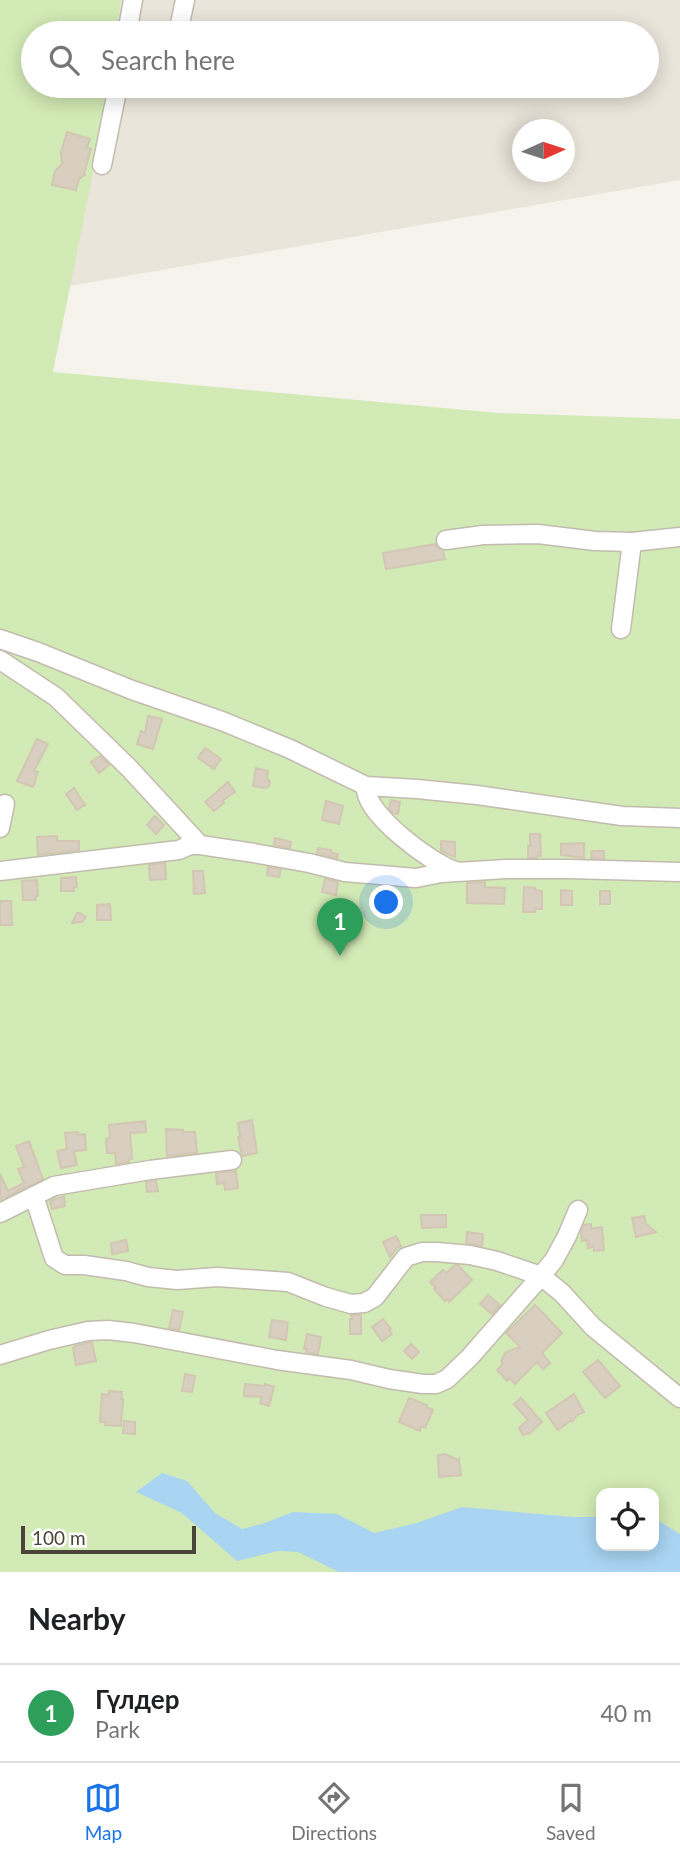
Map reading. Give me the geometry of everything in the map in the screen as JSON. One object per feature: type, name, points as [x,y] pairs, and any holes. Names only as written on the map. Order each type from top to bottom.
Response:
[{"type":"street","points":[[129,21],[132,0]]},
{"type":"street","points":[[181,21],[186,0]]},
{"type":"street","points":[[102,165],[116,98]]},
{"type":"street","points":[[446,540],[483,535],[538,534],[595,541],[632,542],[680,537]]},
{"type":"street","points":[[621,629],[632,542]]},
{"type":"street","points":[[0,639],[132,690],[233,725],[290,748],[366,786],[477,795],[622,816],[680,818]]},
{"type":"street","points":[[0,660],[56,697],[129,768],[200,845]]},
{"type":"street","points":[[366,786],[365,791],[375,808],[392,829],[446,869],[457,872]]},
{"type":"street","points":[[0,828],[5,804]]},
{"type":"street","points":[[0,871],[179,850],[190,845],[200,845],[309,863],[345,872],[416,878],[457,872],[569,869],[680,872]]},
{"type":"street","points":[[0,1213],[54,1186],[232,1160]]},
{"type":"street","points":[[34,1196],[54,1258],[65,1265],[84,1265],[149,1277],[177,1280],[218,1277],[288,1282],[351,1304],[364,1303],[375,1297],[406,1257],[422,1252],[470,1255],[497,1261],[541,1276],[562,1293],[593,1327],[680,1398]]},
{"type":"street","points":[[0,1355],[49,1340],[88,1331],[108,1330],[277,1360],[351,1370],[388,1379],[436,1384],[447,1379],[469,1358],[541,1276],[560,1248],[578,1210]]},
{"type":"shaded area","points":[[0,0],[680,0],[680,180],[0,298]]},
{"type":"green space","points":[[0,0],[121,0],[118,21],[21,21],[21,98],[106,98],[53,372],[498,413],[680,419],[680,1572],[0,1572]]},
{"type":"water","points":[[162,1473],[187,1481],[215,1513],[242,1529],[293,1512],[337,1514],[374,1533],[417,1523],[462,1507],[596,1517],[596,1551],[659,1551],[659,1521],[680,1534],[680,1572],[339,1572],[298,1552],[278,1551],[237,1561],[182,1513],[136,1492]]},
{"type":"building","points":[[67,132],[90,139],[87,148],[91,149],[85,175],[79,179],[76,190],[52,185],[55,171],[62,164],[61,152]]},
{"type":"building","points":[[436,544],[443,551],[445,559],[386,569],[383,553]]},
{"type":"building","points":[[148,716],[162,719],[153,749],[137,744],[141,731],[145,733]]},
{"type":"building","points":[[37,739],[48,744],[34,771],[38,772],[33,787],[17,781]]},
{"type":"building","points":[[205,748],[221,759],[214,769],[198,758]]},
{"type":"building","points":[[100,756],[109,765],[99,773],[91,762]]},
{"type":"building","points":[[256,768],[268,771],[269,786],[253,786]]},
{"type":"building","points":[[228,782],[235,792],[214,811],[205,802]]},
{"type":"building","points":[[74,788],[85,805],[77,810],[66,794]]},
{"type":"building","points":[[391,800],[400,802],[398,814],[389,808]]},
{"type":"building","points":[[326,801],[343,806],[339,824],[322,820]]},
{"type":"building","points":[[155,816],[164,825],[156,834],[147,825]]},
{"type":"building","points":[[530,834],[540,834],[541,856],[537,858],[528,858]]},
{"type":"building","points":[[57,836],[57,841],[79,841],[79,850],[38,855],[37,837]]},
{"type":"building","points":[[275,838],[291,842],[290,848],[274,845]]},
{"type":"building","points":[[441,841],[455,842],[455,857],[441,851]]},
{"type":"building","points":[[584,843],[584,858],[561,855],[561,844]]},
{"type":"building","points":[[318,848],[331,850],[331,853],[338,854],[337,858],[317,853]]},
{"type":"building","points":[[592,851],[604,851],[604,859],[591,858]]},
{"type":"building","points":[[165,863],[166,879],[150,880],[149,865]]},
{"type":"building","points":[[268,867],[281,869],[279,877],[267,875]]},
{"type":"building","points":[[193,871],[203,871],[205,893],[194,894]]},
{"type":"building","points":[[76,877],[77,887],[74,887],[74,891],[61,891],[61,878]]},
{"type":"building","points":[[325,879],[338,882],[336,895],[322,892]]},
{"type":"building","points":[[37,880],[36,900],[23,900],[22,881]]},
{"type":"building","points":[[485,882],[485,887],[505,888],[504,904],[467,903],[467,883]]},
{"type":"building","points":[[524,887],[542,891],[542,909],[523,912]]},
{"type":"building","points":[[561,890],[572,891],[572,905],[561,905]]},
{"type":"building","points":[[600,891],[610,891],[610,904],[600,904]]},
{"type":"building","points":[[379,892],[389,894],[387,905],[377,903]]},
{"type":"building","points":[[0,901],[11,901],[12,925],[0,925]]},
{"type":"building","points":[[110,904],[111,920],[97,920],[97,905]]},
{"type":"building","points":[[77,913],[86,917],[82,922],[72,923]]},
{"type":"building","points":[[252,1120],[257,1153],[242,1156],[238,1123]]},
{"type":"building","points":[[145,1121],[146,1132],[130,1133],[132,1159],[116,1164],[115,1153],[107,1153],[109,1125]]},
{"type":"building","points":[[166,1129],[195,1132],[197,1153],[167,1156]]},
{"type":"building","points":[[78,1132],[78,1135],[85,1134],[86,1150],[74,1151],[77,1165],[61,1168],[57,1151],[67,1149],[65,1133]]},
{"type":"building","points":[[29,1141],[43,1179],[0,1200],[0,1174],[8,1191],[24,1183],[18,1169],[24,1167],[16,1146]]},
{"type":"building","points":[[236,1171],[238,1188],[225,1190],[224,1183],[217,1184],[216,1173]]},
{"type":"building","points":[[156,1181],[158,1191],[147,1192],[146,1182]]},
{"type":"building","points":[[64,1196],[65,1206],[52,1209],[50,1201]]},
{"type":"building","points":[[421,1215],[446,1215],[446,1227],[422,1228]]},
{"type":"building","points":[[644,1216],[646,1224],[656,1232],[636,1237],[632,1218]]},
{"type":"building","points":[[591,1224],[591,1229],[602,1227],[604,1250],[594,1251],[594,1247],[588,1248],[587,1240],[582,1241],[581,1231],[584,1225]]},
{"type":"building","points":[[467,1232],[483,1234],[482,1246],[466,1243]]},
{"type":"building","points":[[396,1236],[401,1246],[390,1257],[383,1242]]},
{"type":"building","points":[[126,1240],[128,1251],[112,1254],[111,1243]]},
{"type":"building","points":[[455,1265],[472,1280],[449,1302],[447,1299],[445,1301],[430,1282],[443,1270],[446,1273]]},
{"type":"building","points":[[488,1295],[500,1305],[492,1314],[480,1304]]},
{"type":"building","points":[[535,1305],[562,1333],[542,1353],[550,1363],[543,1369],[537,1362],[515,1384],[510,1378],[507,1381],[497,1370],[503,1364],[501,1361],[506,1352],[520,1347],[506,1333]]},
{"type":"building","points":[[173,1310],[183,1312],[179,1330],[169,1328]]},
{"type":"building","points":[[351,1315],[361,1315],[361,1334],[350,1334]]},
{"type":"building","points":[[383,1319],[392,1334],[382,1341],[372,1327]]},
{"type":"building","points":[[272,1320],[288,1322],[286,1340],[269,1337]]},
{"type":"building","points":[[307,1334],[321,1337],[318,1354],[306,1352],[307,1349],[304,1349]]},
{"type":"building","points":[[92,1342],[96,1361],[76,1365],[73,1348]]},
{"type":"building","points":[[411,1344],[419,1352],[412,1359],[404,1351]]},
{"type":"building","points":[[598,1360],[620,1386],[605,1398],[583,1372]]},
{"type":"building","points":[[185,1374],[195,1376],[192,1392],[182,1391]]},
{"type":"building","points":[[245,1384],[274,1387],[269,1406],[260,1403],[262,1397],[244,1396]]},
{"type":"building","points":[[109,1391],[122,1392],[121,1426],[100,1422],[102,1394],[109,1395]]},
{"type":"building","points":[[574,1394],[584,1412],[558,1430],[546,1413]]},
{"type":"building","points":[[409,1398],[433,1410],[425,1428],[421,1426],[420,1431],[399,1422]]},
{"type":"building","points":[[521,1398],[542,1422],[530,1433],[523,1435],[519,1428],[528,1420],[514,1404]]},
{"type":"building","points":[[124,1421],[135,1422],[135,1434],[123,1433]]},
{"type":"building","points":[[445,1454],[459,1459],[461,1475],[439,1477],[438,1455]]},
{"type":"place","name":"Гүлдер","points":[[340,956]]}]
